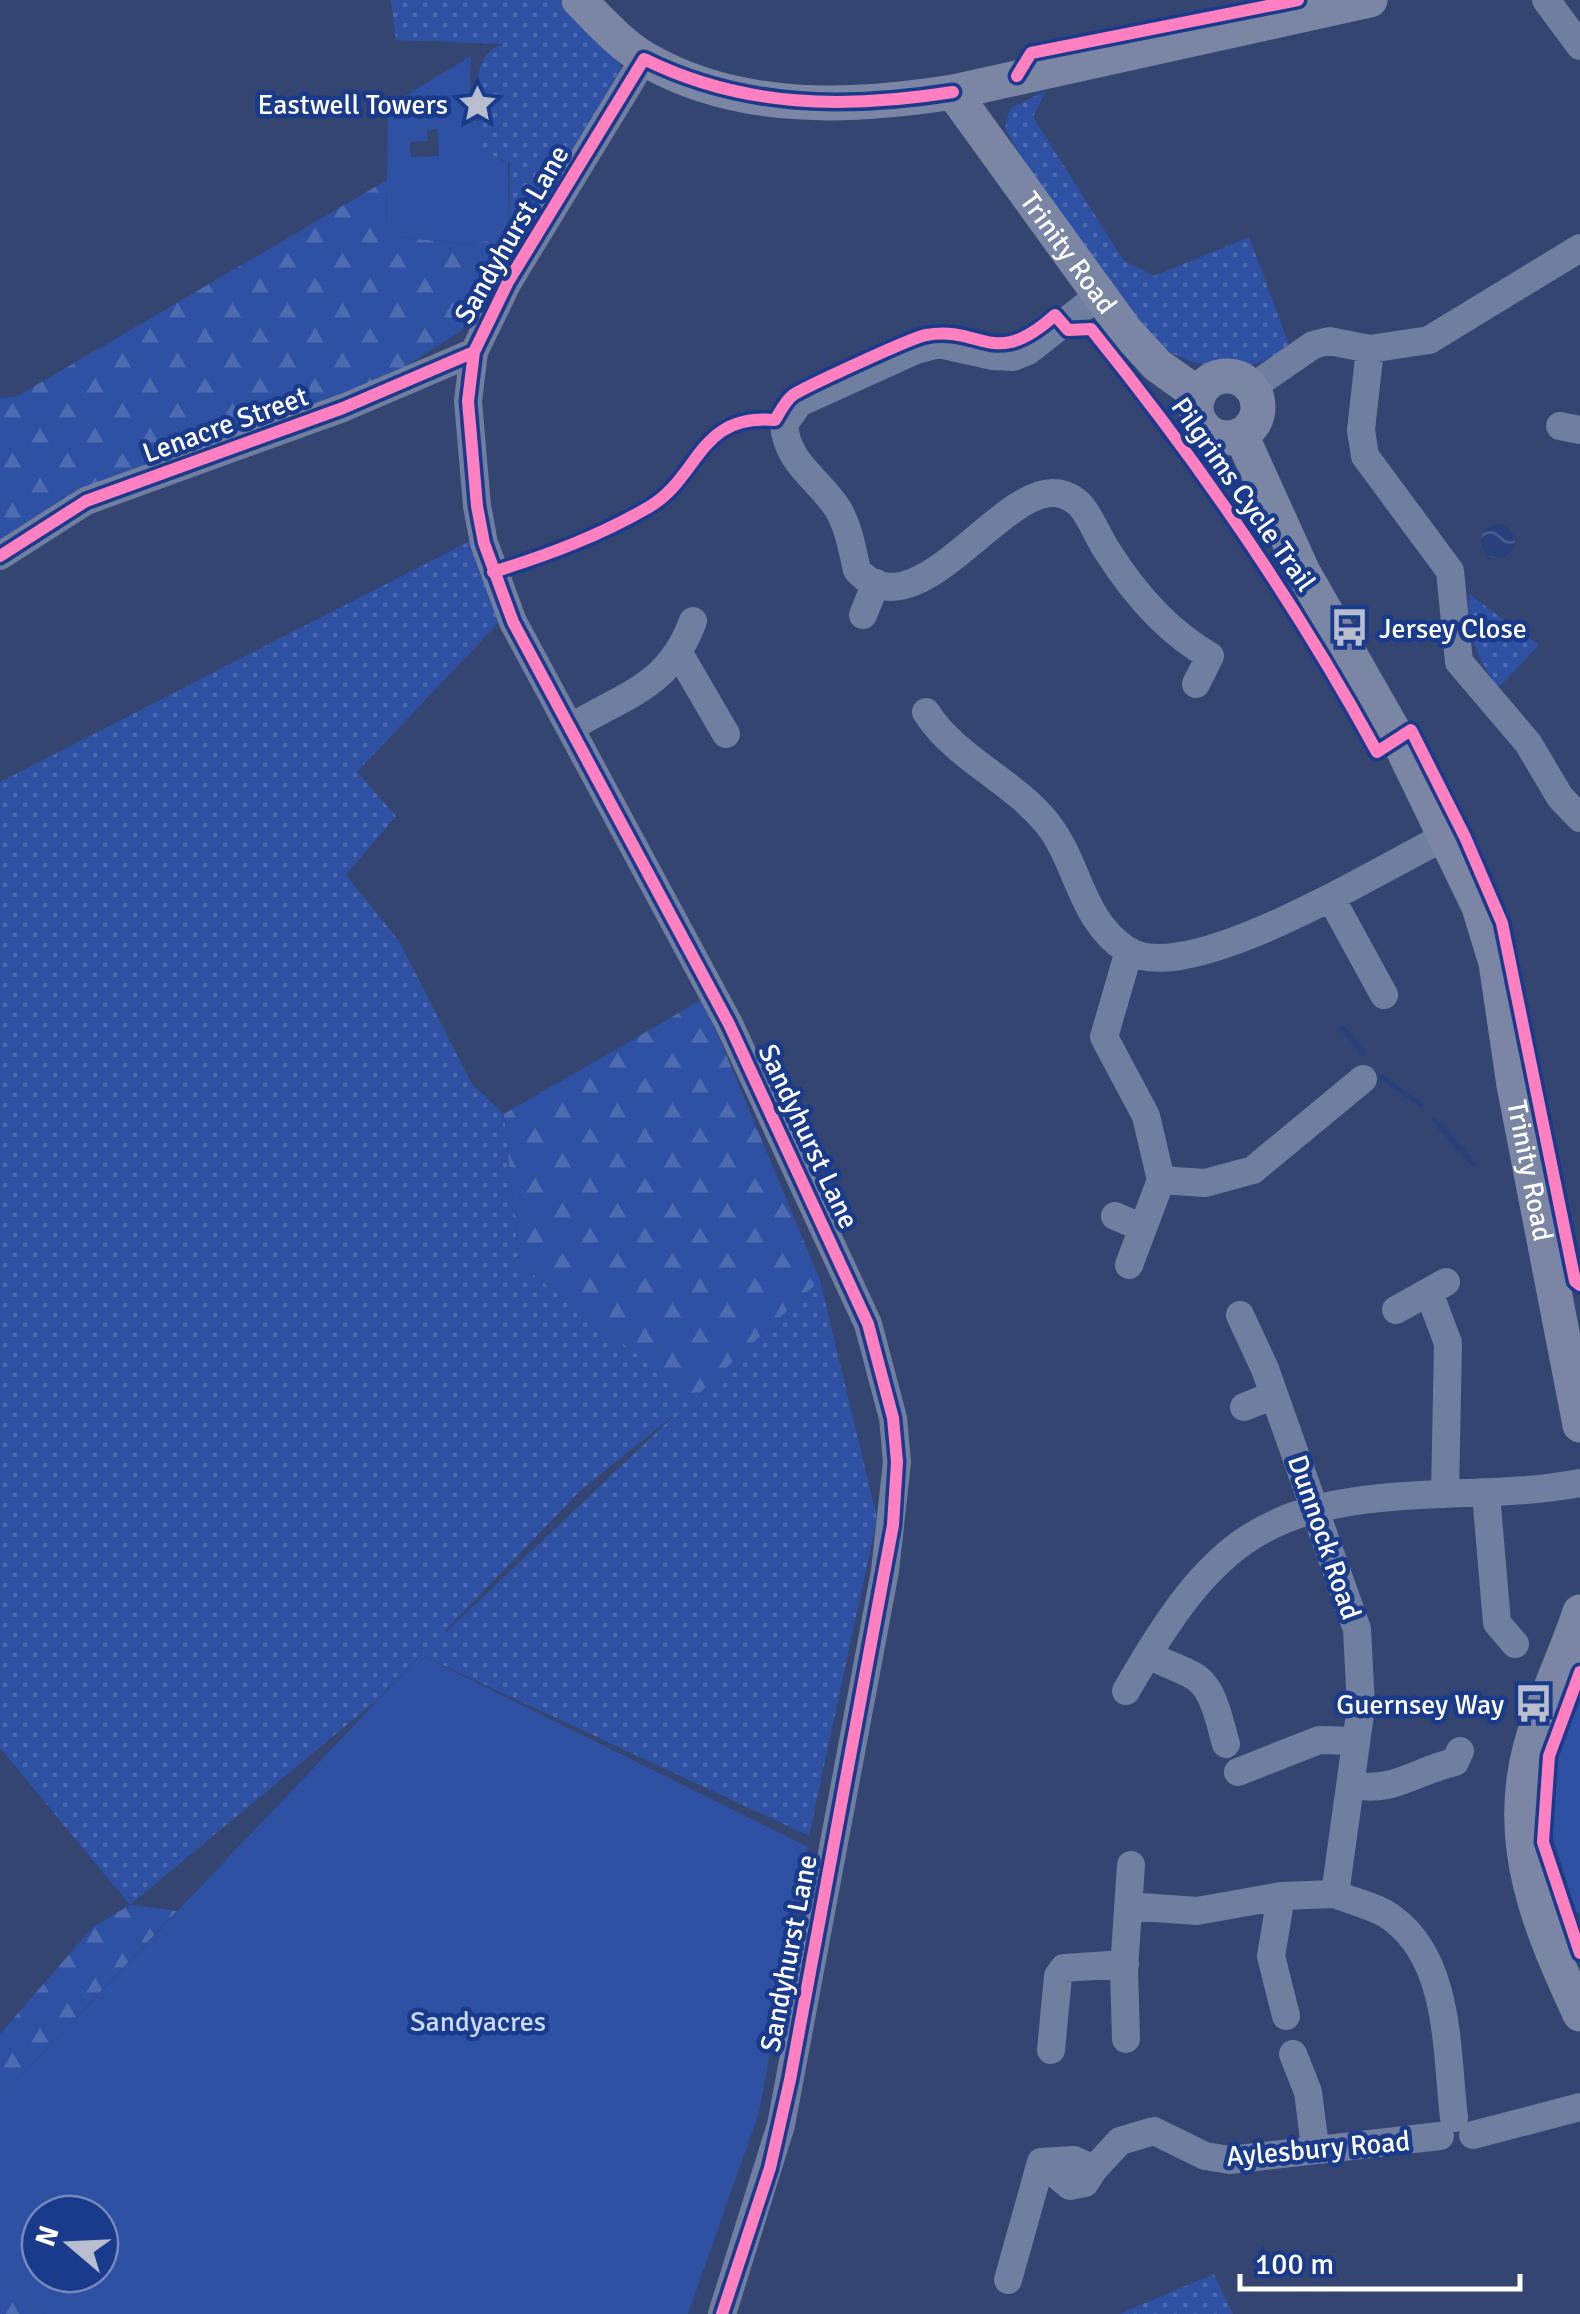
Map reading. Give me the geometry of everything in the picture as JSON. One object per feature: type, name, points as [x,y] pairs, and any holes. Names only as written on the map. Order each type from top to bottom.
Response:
[{"type":"main road","points":[[578,0],[644,59],[690,82],[750,98],[890,102],[953,92],[1370,0]]},
{"type":"main road","name":"Trinity Road","points":[[953,92],[1098,296],[1157,365],[1199,395]]},
{"type":"main road","points":[[1222,376],[1251,388],[1257,414],[1242,435],[1223,438],[1206,430],[1197,414],[1199,395],[1222,376]]},
{"type":"main road","name":"Trinity Road","points":[[1242,435],[1303,572],[1447,836],[1479,907],[1496,963],[1514,1085],[1571,1329],[1580,1425]]},
{"type":"main road","points":[[1580,1612],[1531,1744],[1520,1806],[1529,1886],[1580,2014]]},
{"type":"street","points":[[1546,0],[1580,46]]},
{"type":"street","name":"Sandyhurst Lane","points":[[644,59],[518,266],[474,352],[469,438],[484,543],[512,622],[722,1010],[830,1238],[868,1324],[895,1441],[893,1525],[790,2080],[770,2168],[722,2314]]},
{"type":"street","points":[[1251,388],[1328,340],[1370,349],[1428,340],[1568,244]]},
{"type":"street","points":[[1098,296],[1028,351],[1013,357],[939,344],[799,403],[784,424],[790,453],[837,508],[849,532],[857,570],[876,584],[902,586],[920,580],[1027,499],[1039,494],[1066,495],[1080,505],[1134,588],[1172,629],[1210,656],[1196,684]]},
{"type":"street","points":[[1370,349],[1361,430],[1366,456],[1450,570],[1459,662],[1528,742],[1560,797],[1580,818]]},
{"type":"street","name":"Lenacre Street","points":[[0,556],[86,501],[343,408],[474,352]]},
{"type":"street","points":[[863,616],[876,584]]},
{"type":"street","points":[[570,728],[658,679],[680,655],[692,621]]},
{"type":"street","points":[[680,655],[726,734]]},
{"type":"street","points":[[926,712],[936,752],[1016,789],[1049,826],[1092,913],[1129,952],[1167,960],[1202,952],[1331,898],[1447,836]]},
{"type":"street","points":[[1331,898],[1384,995]]},
{"type":"street","points":[[1129,952],[1090,1037],[1146,1116],[1162,1180],[1130,1265]]},
{"type":"street","points":[[1162,1180],[1205,1183],[1239,1177],[1362,1079]]},
{"type":"street","points":[[1115,1216],[1143,1228]]},
{"type":"street","points":[[1396,1310],[1438,1289],[1448,1342],[1445,1494]]},
{"type":"street","name":"Dunnock Road","points":[[1240,1314],[1316,1508],[1358,1629],[1362,1672],[1356,1742],[1335,1894]]},
{"type":"street","points":[[1244,1407],[1274,1396]]},
{"type":"street","points":[[1126,1691],[1189,1590],[1227,1550],[1260,1529],[1316,1508],[1374,1498],[1538,1492],[1580,1483]]},
{"type":"street","points":[[1486,1494],[1497,1623],[1515,1644]]},
{"type":"street","points":[[1148,1654],[1178,1672],[1189,1672],[1207,1687],[1226,1744]]},
{"type":"street","points":[[1238,1772],[1318,1740],[1356,1742]]},
{"type":"street","points":[[1351,1784],[1380,1788],[1410,1780],[1455,1762],[1460,1751]]},
{"type":"street","points":[[1126,2039],[1125,1964],[1131,1864]]},
{"type":"street","points":[[1128,1906],[1197,1911],[1281,1896],[1335,1894],[1388,1915],[1423,1950],[1436,1980],[1456,2130]]},
{"type":"street","points":[[1281,1896],[1271,1956],[1286,2016]]},
{"type":"street","points":[[1051,2050],[1058,1976],[1064,1964],[1125,1964]]},
{"type":"street","points":[[1292,2054],[1308,2092],[1314,2147]]},
{"type":"street","name":"Aylesbury Road","points":[[1008,2280],[1041,2162],[1074,2160],[1094,2169],[1120,2142],[1154,2131],[1205,2156],[1230,2160],[1456,2130],[1580,2106]]},
{"type":"green space","points":[[391,0],[559,0],[616,51],[622,70],[504,262],[509,237],[510,163],[483,151],[478,140],[479,114],[488,113],[488,94],[478,94],[480,70],[484,58],[502,44],[396,40]]},
{"type":"green space","points":[[471,56],[469,121],[478,121],[483,151],[508,163],[509,237],[469,244],[386,236],[388,119],[395,102]],"holes":[[[438,129],[439,156],[411,157],[410,142],[428,141],[427,130]]]},
{"type":"green space","points":[[1046,91],[1033,117],[1124,261],[1154,276],[1249,237],[1290,347],[1276,356],[1243,366],[1209,366],[1176,355],[1147,334],[1042,190],[1005,128],[1010,108]]},
{"type":"green space","points":[[387,180],[386,236],[469,244],[509,237],[504,262],[461,331],[359,396],[0,552],[0,398],[16,397]]},
{"type":"green space","points":[[470,541],[501,620],[357,772],[396,816],[346,875],[399,941],[472,1084],[504,1114],[519,1264],[694,1398],[820,1280],[877,1518],[809,1836],[421,1655],[378,1699],[130,1905],[0,1748],[0,782]],"holes":[[[678,1412],[446,1632],[581,1490]]]},
{"type":"green space","points":[[1469,594],[1539,645],[1498,688],[1474,644]]},
{"type":"green space","points":[[703,999],[820,1280],[694,1398],[519,1264],[504,1114]]},
{"type":"green space","name":"Sandyacres","points":[[421,1655],[808,1847],[759,2113],[688,2314],[44,2314],[25,2294],[120,2294],[120,2194],[20,2194],[20,2289],[0,2268],[0,2098]]},
{"type":"green space","points":[[1580,1700],[1580,1912],[1576,1913],[1551,1830],[1558,1754]]},
{"type":"green space","points":[[130,1905],[177,1911],[0,2098],[0,2034],[93,1927]]},
{"type":"green space","points":[[0,2268],[20,2289],[20,2294],[25,2294],[44,2314],[0,2314]]},
{"type":"green space","points":[[1214,2274],[1233,2314],[1119,2314]]},
{"type":"water","points":[[1498,524],[1510,529],[1515,541],[1510,553],[1498,558],[1486,553],[1481,541],[1486,529]]},
{"type":"waterway","points":[[1342,1028],[1364,1053]]},
{"type":"waterway","points":[[1382,1077],[1421,1105]]},
{"type":"waterway","points":[[1434,1120],[1473,1163]]},
{"type":"cycle path","points":[[1017,76],[1031,53],[1298,0]]},
{"type":"cycle path","points":[[722,2314],[770,2168],[790,2080],[893,1525],[897,1462],[893,1418],[868,1324],[729,1024],[513,622],[484,543],[468,401],[474,352],[508,282],[644,59],[719,87],[795,100],[874,101],[953,92]]},
{"type":"cycle path","name":"Pilgrims Cycle Trail","points":[[493,572],[573,544],[649,507],[730,426],[750,420],[775,420],[793,395],[901,344],[926,335],[945,334],[1002,343],[1034,332],[1055,315],[1068,330],[1091,329],[1243,534],[1313,641],[1377,752],[1411,730],[1465,837],[1502,923],[1575,1281],[1580,1285]]},
{"type":"cycle path","points":[[0,556],[86,501],[343,408],[474,352]]},
{"type":"cycle path","points":[[1580,1672],[1549,1756],[1543,1842],[1580,1953]]},
{"type":"place","name":"Eastwell Towers","points":[[478,104]]},
{"type":"place","name":"Jersey Close","points":[[1349,628]]},
{"type":"place","name":"Guernsey Way","points":[[1534,1704]]}]
